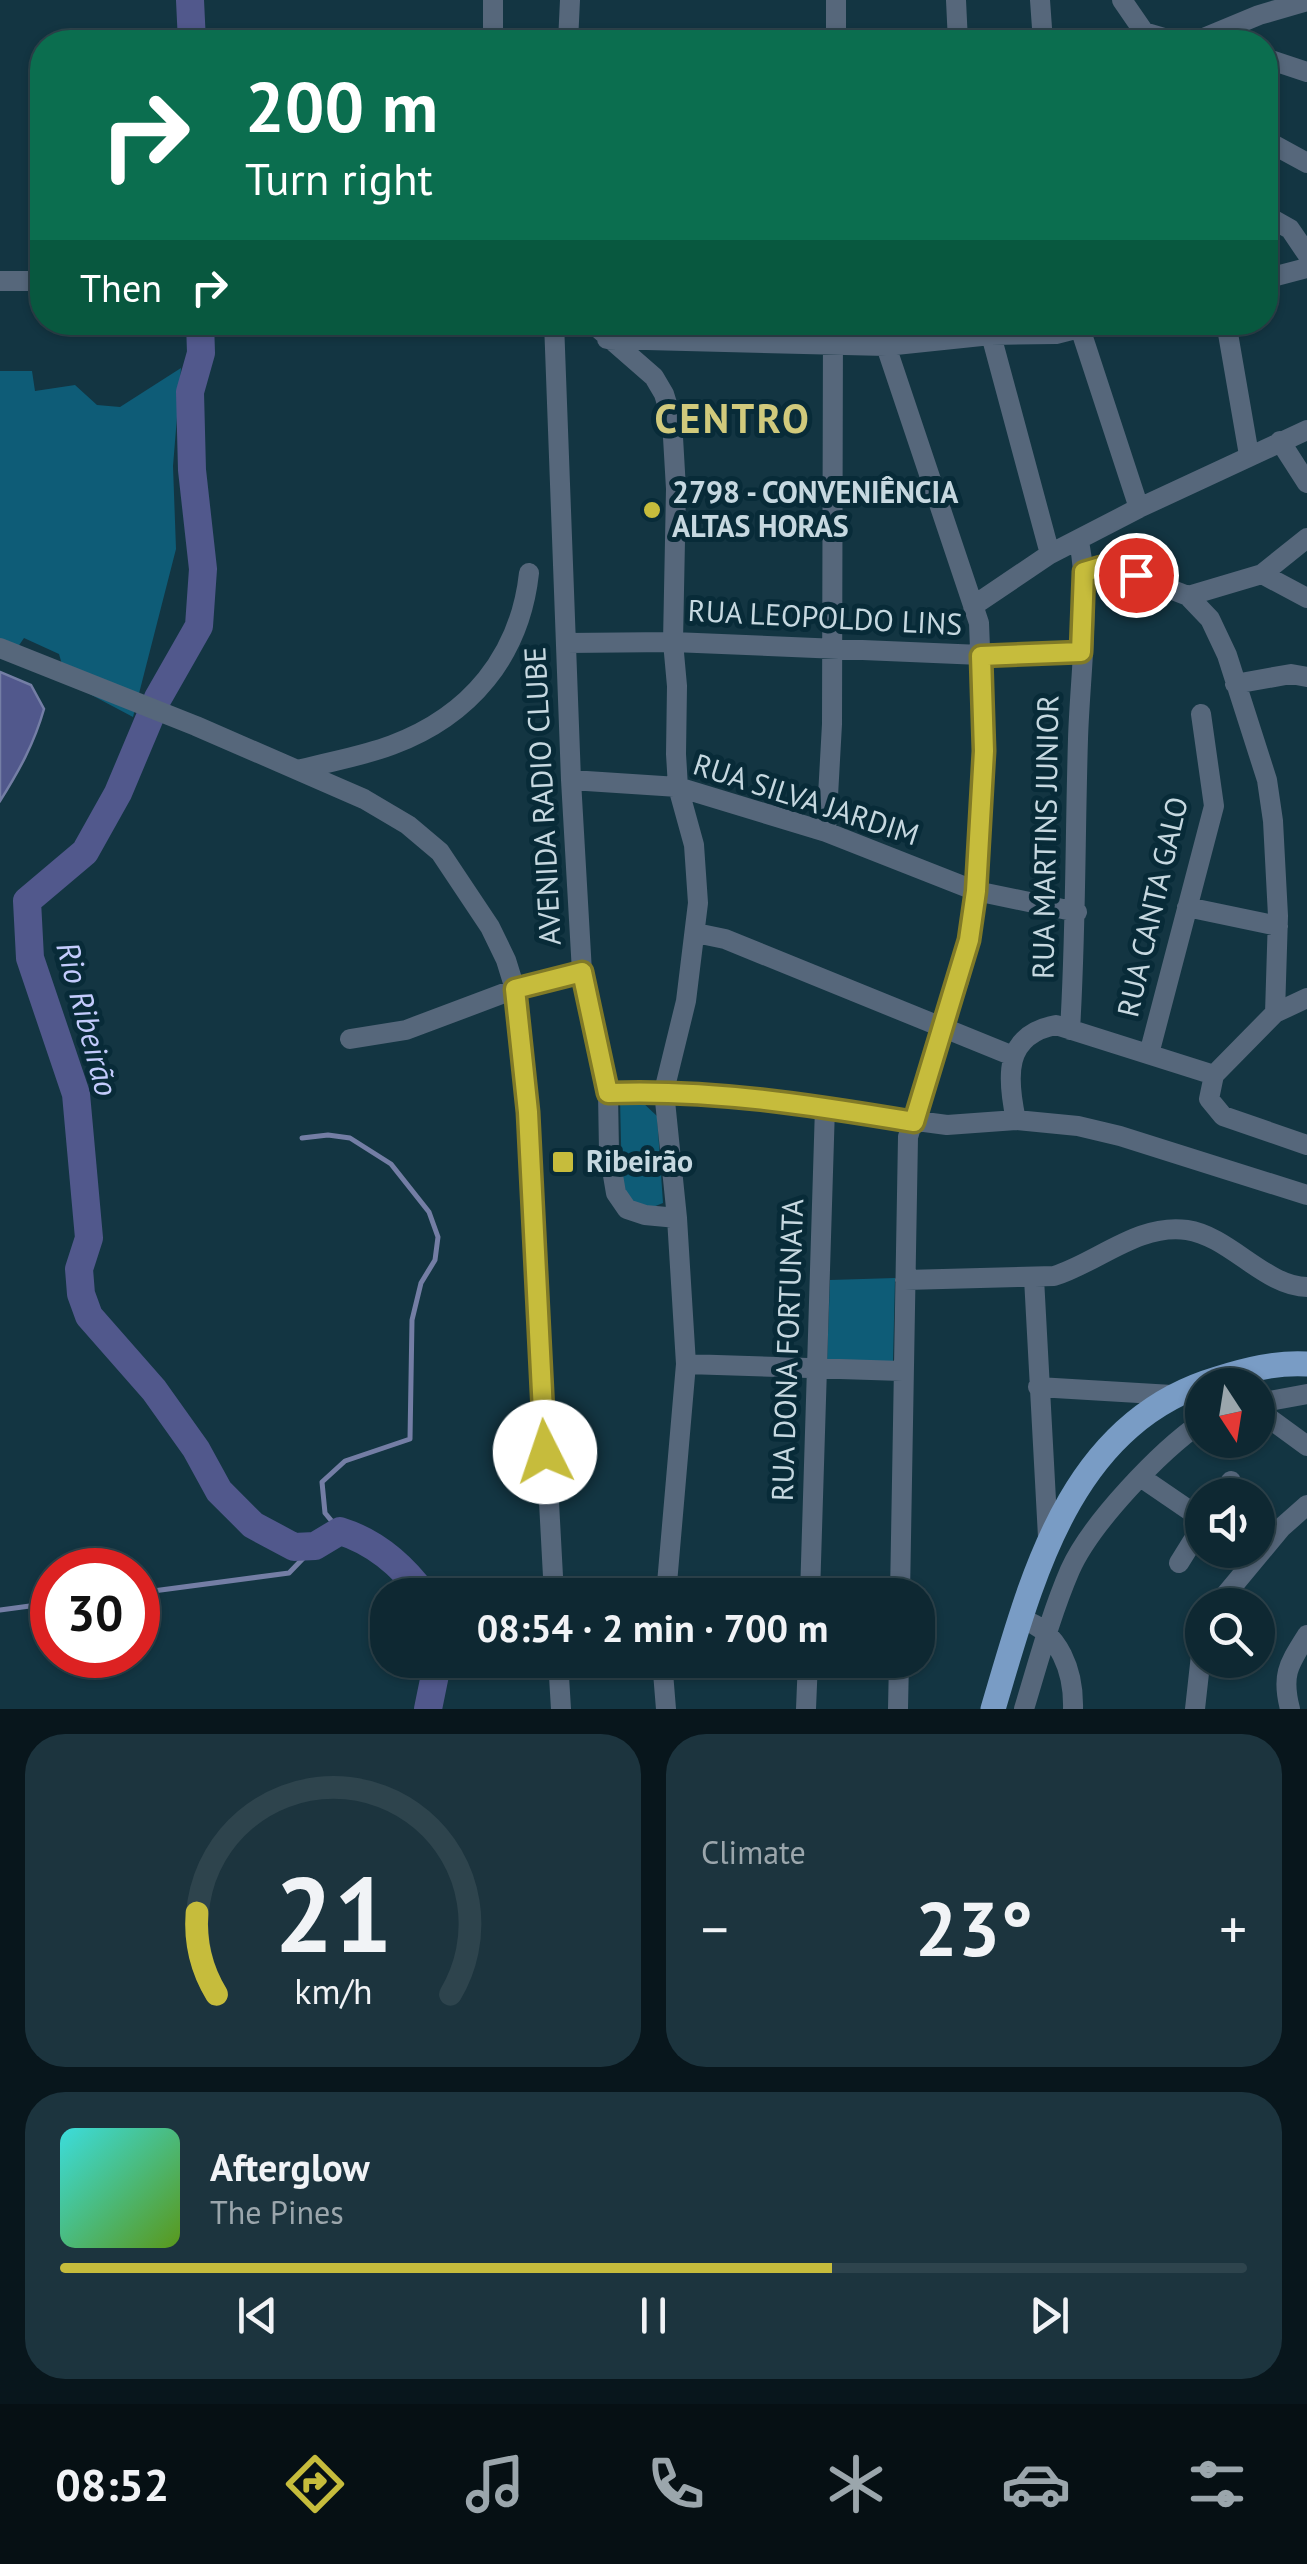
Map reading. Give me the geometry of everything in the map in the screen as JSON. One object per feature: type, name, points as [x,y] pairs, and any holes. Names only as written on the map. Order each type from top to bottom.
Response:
[{"type":"main road","points":[[993,1709],[1048,1538],[1100,1456],[1172,1395],[1250,1369],[1307,1364]]},
{"type":"street","points":[[493,0],[494,30]]},
{"type":"street","points":[[569,30],[570,0]]},
{"type":"street","points":[[836,0],[836,30]]},
{"type":"street","points":[[956,0],[957,30]]},
{"type":"street","points":[[1040,0],[1042,30]]},
{"type":"street","points":[[1122,0],[1139,30]]},
{"type":"street","points":[[1223,30],[1307,1]]},
{"type":"street","points":[[1278,62],[1307,72]]},
{"type":"street","points":[[1278,147],[1307,163]]},
{"type":"street","points":[[1278,222],[1290,229],[1307,254]]},
{"type":"street","points":[[1278,276],[1307,268]]},
{"type":"street","points":[[0,282],[30,282]]},
{"type":"street","name":"AVENIDA RADIO CLUBE","points":[[554,335],[582,972],[608,1093],[608,1152],[616,1193],[627,1209],[677,1218]]},
{"type":"street","points":[[603,335],[654,378],[672,420],[678,787],[694,845],[698,877],[696,933],[686,1000],[664,1091],[686,1364],[667,1578]]},
{"type":"street","points":[[607,339],[758,335]]},
{"type":"street","points":[[826,832],[832,646],[833,335]]},
{"type":"street","points":[[841,335],[886,346],[991,335],[1050,554]]},
{"type":"street","points":[[1082,335],[1139,508]]},
{"type":"street","points":[[1228,335],[1249,455]]},
{"type":"street","points":[[886,346],[981,638],[984,751],[976,891],[959,981],[908,1137],[905,1166],[900,1578]]},
{"type":"street","points":[[973,606],[1050,554],[1307,430]]},
{"type":"street","points":[[1280,441],[1307,483]]},
{"type":"street","points":[[1188,596],[1262,574],[1307,538]]},
{"type":"street","name":"RUA MARTINS JUNIOR","points":[[1070,1030],[1077,912],[1084,572],[1078,541]]},
{"type":"street","points":[[1084,572],[1116,568],[1188,596],[1210,620],[1236,684],[1267,780],[1276,844],[1275,1012]]},
{"type":"street","points":[[302,769],[376,750],[418,733],[480,688],[519,628],[529,574]]},
{"type":"street","points":[[1262,574],[1307,598]]},
{"type":"street","name":"RUA LEOPOLDO LINS","points":[[566,643],[832,646],[981,656],[1081,652]]},
{"type":"street","points":[[0,648],[302,769],[364,798],[408,825],[440,852],[490,926],[515,989],[528,1112],[553,1578]]},
{"type":"street","points":[[1236,684],[1292,674],[1307,677]]},
{"type":"street","name":"RUA CANTA GALO","points":[[1149,1054],[1214,806],[1201,714]]},
{"type":"street","name":"RUA SILVA JARDIM","points":[[571,780],[678,787],[826,832],[976,891],[1077,912]]},
{"type":"street","points":[[1187,908],[1278,926]]},
{"type":"street","points":[[696,933],[725,939],[1013,1056]]},
{"type":"street","points":[[350,1039],[430,1022],[515,989],[582,972]]},
{"type":"street","points":[[1307,998],[1275,1012],[1214,1074],[1209,1099],[1222,1116],[1307,1145]]},
{"type":"street","points":[[1016,1120],[1009,1073],[1013,1056],[1041,1028],[1056,1025],[1214,1074]]},
{"type":"street","points":[[608,1093],[664,1091],[825,1107],[946,1125],[1016,1120],[1078,1126],[1307,1195]]},
{"type":"street","name":"RUA DONA FORTUNATA","points":[[811,1578],[825,1107]]},
{"type":"street","points":[[905,1280],[1034,1278],[1071,1270],[1118,1244],[1155,1233],[1186,1230],[1218,1241],[1285,1282],[1307,1287]]},
{"type":"street","points":[[1034,1278],[1048,1538]]},
{"type":"street","points":[[686,1364],[902,1371]]},
{"type":"street","points":[[1038,1387],[1172,1395]]},
{"type":"street","points":[[1275,1403],[1304,1398]]},
{"type":"street","points":[[1275,1420],[1307,1446]]},
{"type":"street","points":[[1024,1709],[1070,1568],[1091,1534],[1185,1434]]},
{"type":"street","points":[[1142,1478],[1185,1510]]},
{"type":"street","points":[[1231,1588],[1280,1528],[1307,1504]]},
{"type":"street","points":[[1179,1563],[1185,1552]]},
{"type":"street","points":[[1022,1619],[1035,1623],[1070,1667],[1073,1709]]},
{"type":"street","points":[[1290,1709],[1285,1684],[1288,1666],[1307,1636]]},
{"type":"street","points":[[559,1678],[561,1709]]},
{"type":"street","points":[[663,1678],[666,1709]]},
{"type":"street","points":[[806,1709],[807,1678]]},
{"type":"street","points":[[898,1709],[899,1678]]},
{"type":"street","points":[[1195,1709],[1198,1678]]},
{"type":"shaded area","points":[[181,368],[173,466],[176,549],[133,717],[67,682],[59,654],[24,638],[9,660],[0,656],[0,371],[32,371],[35,391],[75,385],[97,405],[120,407]]},
{"type":"shaded area","points":[[0,672],[31,685],[44,709],[25,757],[0,801]]},
{"type":"shaded area","points":[[620,1099],[642,1102],[657,1116],[663,1203],[653,1207],[632,1204],[622,1184]]},
{"type":"shaded area","points":[[895,1278],[893,1361],[827,1362],[830,1280]]},
{"type":"waterway","name":"Rio Ribeirão","points":[[190,0],[191,30]]},
{"type":"waterway","name":"Rio Ribeirão","points":[[200,335],[201,353],[190,392],[192,470],[203,569],[199,626],[158,698],[118,793],[85,852],[27,901],[30,958],[76,1094],[89,1238],[79,1269],[81,1294],[89,1316],[154,1390],[196,1449],[219,1491],[253,1525],[294,1547],[315,1546],[340,1531],[365,1541],[410,1578]]},
{"type":"waterway","points":[[302,1138],[350,1138],[391,1164],[429,1212],[438,1237],[435,1260],[421,1283],[412,1320],[410,1439],[345,1461],[322,1482],[325,1513],[340,1531]]},
{"type":"waterway","points":[[160,1590],[289,1573],[315,1546]]},
{"type":"waterway","points":[[0,1610],[30,1606]]},
{"type":"waterway","name":"Rio Ribeirão","points":[[428,1709],[434,1678]]},
{"type":"place","name":"2798 - CONVENIÊNCIA ALTAS HORAS","points":[[652,510]]},
{"type":"place","name":"Ribeirão","points":[[563,1162]]},
{"type":"district","name":"CENTRO","points":[[733,419]]},
{"type":"route","points":[[545,1452],[528,1112],[515,989],[582,972],[608,1093],[706,1094],[914,1122],[969,940],[976,891],[984,751],[981,656],[1081,652],[1084,572],[1101,567],[1136,575]]}]
